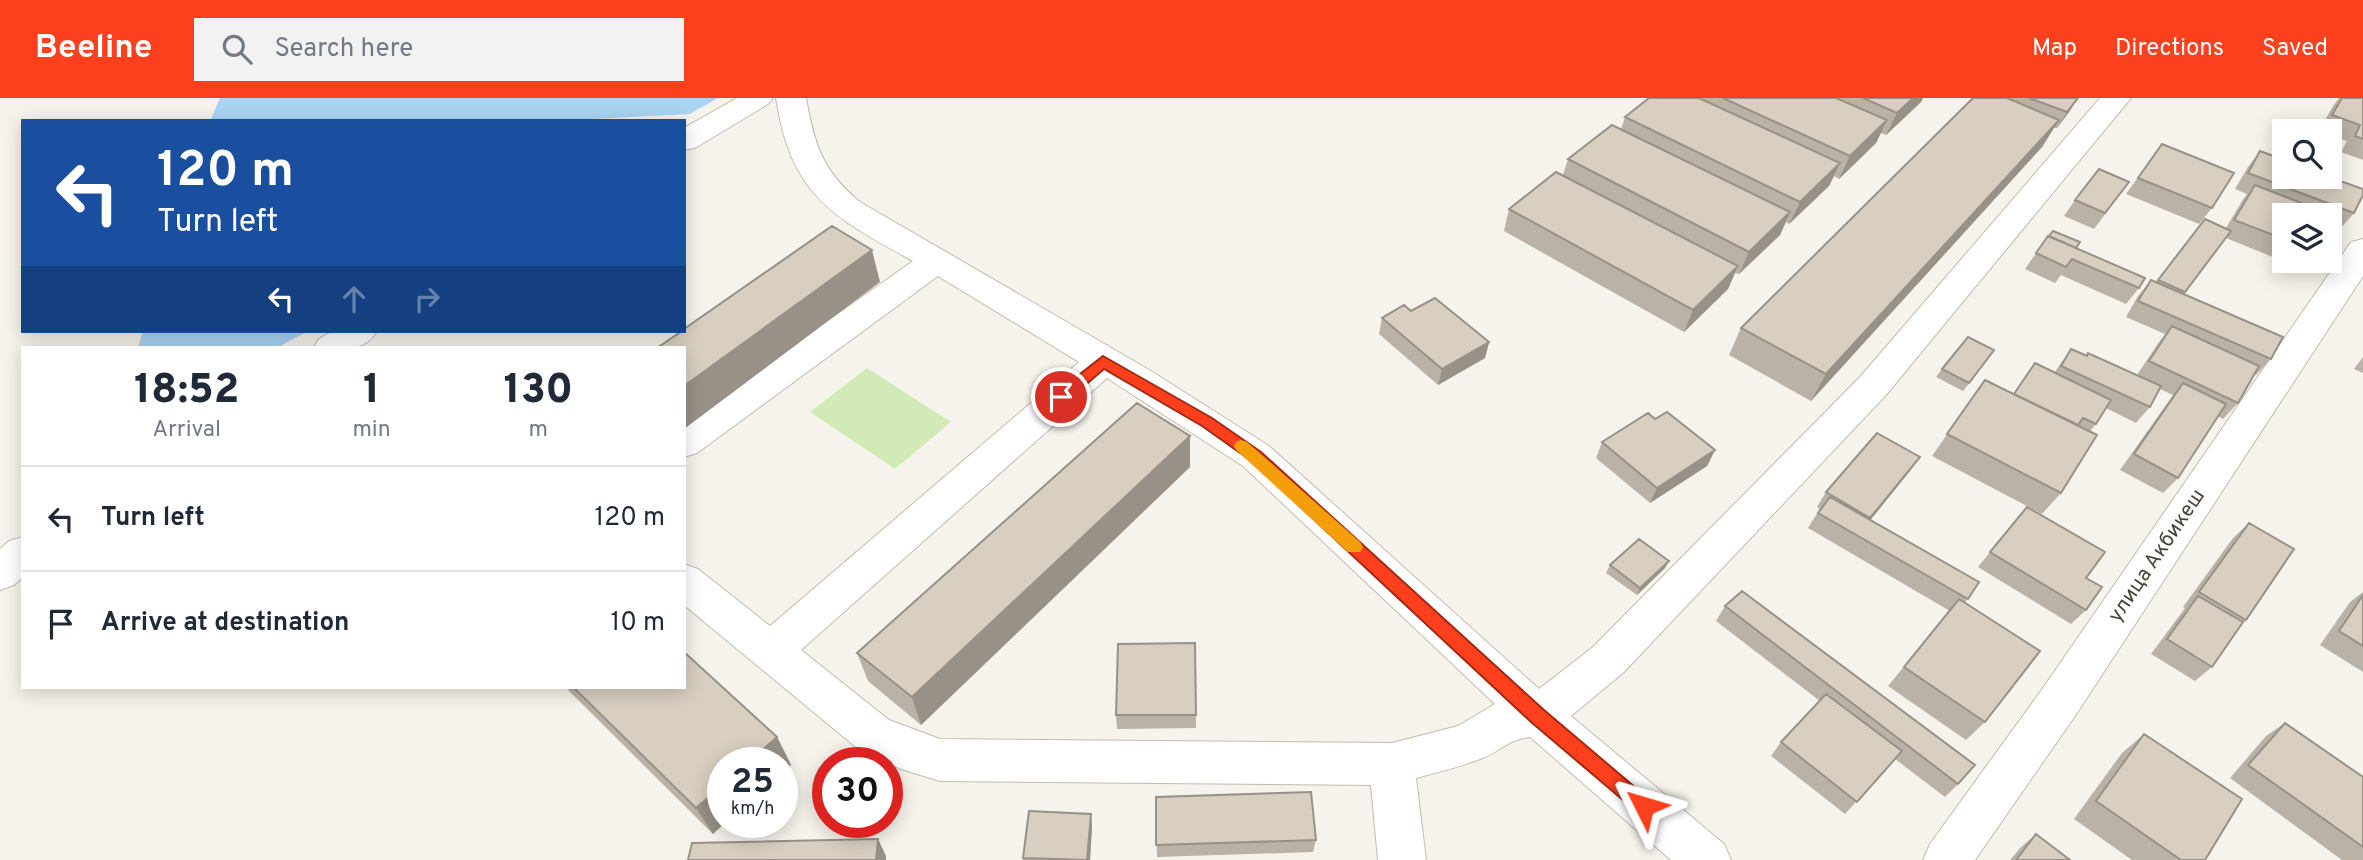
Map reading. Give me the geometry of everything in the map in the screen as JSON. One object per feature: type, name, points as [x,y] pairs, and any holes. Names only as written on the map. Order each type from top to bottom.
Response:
[{"type":"street","points":[[686,140],[758,98]]},
{"type":"street","points":[[791,98],[804,156],[825,187],[862,219],[937,260],[1207,422],[1256,456],[1538,716],[1707,860]]},
{"type":"street","points":[[686,583],[873,734],[917,754],[940,760],[1392,764],[1469,743],[1501,722],[1538,716],[1608,660],[1873,386],[2116,98]]},
{"type":"street","name":"улица Акбикеш","points":[[1947,860],[2067,690],[2363,250]]},
{"type":"street","points":[[686,442],[937,260]]},
{"type":"street","points":[[334,346],[357,333]]},
{"type":"street","points":[[770,652],[1103,361]]},
{"type":"street","points":[[0,573],[21,555]]},
{"type":"street","points":[[1392,764],[1402,860]]},
{"type":"green space","points":[[867,368],[951,422],[895,469],[810,412]]},
{"type":"water","points":[[220,98],[718,98],[690,114],[593,119],[211,119]]},
{"type":"water","points":[[142,333],[304,333],[281,346],[139,346]]},
{"type":"building","points":[[1649,98],[1699,98],[1840,163],[1800,202],[1625,117]]},
{"type":"building","points":[[1723,98],[1836,98],[1887,120],[1850,156]]},
{"type":"building","points":[[1863,98],[1913,98],[1897,113]]},
{"type":"building","points":[[1973,98],[2007,98],[2059,120],[1826,374],[1741,328]]},
{"type":"building","points":[[2029,98],[2078,98],[2067,112]]},
{"type":"building","points":[[2342,98],[2363,98],[2363,139],[2355,136],[2360,125],[2332,115]]},
{"type":"building","points":[[1612,125],[1790,212],[1749,252],[1568,159]]},
{"type":"building","points":[[2162,144],[2234,173],[2212,208],[2138,178]]},
{"type":"building","points":[[2260,151],[2272,156],[2272,182],[2248,173]]},
{"type":"building","points":[[2099,169],[2129,182],[2105,213],[2075,200]]},
{"type":"building","points":[[1556,172],[1738,266],[1693,310],[1509,209]]},
{"type":"building","points":[[2342,182],[2363,189],[2363,195],[2354,213],[2342,208],[2342,203],[2328,203],[2290,189],[2342,189]]},
{"type":"building","points":[[2255,185],[2301,203],[2272,203],[2272,234],[2234,220]]},
{"type":"building","points":[[2205,219],[2231,231],[2185,292],[2158,280]]},
{"type":"building","points":[[832,226],[872,250],[686,385],[686,346],[660,346],[679,333],[686,333],[686,328]]},
{"type":"building","points":[[2053,231],[2080,242],[2076,248],[2049,236]]},
{"type":"building","points":[[2048,236],[2145,278],[2139,288],[2072,259],[2066,267],[2036,253]]},
{"type":"building","points":[[2151,280],[2283,337],[2271,359],[2138,301]]},
{"type":"building","points":[[1435,298],[1489,342],[1442,369],[1382,318],[1404,305],[1411,311]]},
{"type":"building","points":[[2172,326],[2259,366],[2238,403],[2149,361]]},
{"type":"building","points":[[1968,337],[1994,350],[1969,383],[1942,369]]},
{"type":"building","points":[[2071,349],[2087,356],[2088,353],[2161,386],[2150,407],[2061,366]]},
{"type":"building","points":[[2035,363],[2111,400],[2096,424],[2083,418],[2078,425],[2014,394]]},
{"type":"building","points":[[1985,380],[2097,435],[2061,493],[1947,434]]},
{"type":"building","points":[[2183,383],[2226,404],[2178,478],[2134,454]]},
{"type":"building","points":[[1137,403],[1190,436],[912,697],[857,653]]},
{"type":"building","points":[[1667,412],[1715,450],[1657,488],[1602,442],[1648,413],[1655,419]]},
{"type":"building","points":[[1877,433],[1920,457],[1870,518],[1826,492]]},
{"type":"building","points":[[1830,497],[1979,582],[1968,599],[1818,513]]},
{"type":"building","points":[[2027,507],[2105,552],[2086,578],[2102,587],[2086,610],[1990,552]]},
{"type":"building","points":[[2249,523],[2294,549],[2246,620],[2199,592]]},
{"type":"building","points":[[1639,539],[1669,561],[1640,588],[1610,565]]},
{"type":"building","points":[[1742,591],[1975,765],[1958,784],[1725,606]]},
{"type":"building","points":[[2363,595],[2363,646],[2339,631]]},
{"type":"building","points":[[2198,596],[2243,622],[2212,667],[2167,639]]},
{"type":"building","points":[[1959,599],[2040,651],[1985,722],[1904,667]]},
{"type":"building","points":[[1195,643],[1196,715],[1116,715],[1118,644]]},
{"type":"building","points":[[686,654],[777,737],[766,747],[707,747],[707,799],[696,808],[575,689],[686,689]]},
{"type":"building","points":[[1826,694],[1902,751],[1857,802],[1781,742]]},
{"type":"building","points":[[2285,723],[2363,777],[2363,847],[2248,765]]},
{"type":"building","points":[[2144,734],[2242,799],[2205,860],[2181,860],[2096,801]]},
{"type":"building","points":[[1311,792],[1316,840],[1156,845],[1156,797]]},
{"type":"building","points":[[1029,811],[1091,814],[1087,860],[1023,858]]},
{"type":"building","points":[[2036,834],[2070,860],[2016,860]]},
{"type":"building","points":[[878,839],[876,860],[688,860],[692,843]]},
{"type":"slow traffic","points":[[1241,446],[1256,456],[1354,547]]},
{"type":"route","points":[[1061,397],[1103,361],[1207,422],[1256,456],[1538,716],[1644,806]]}]
